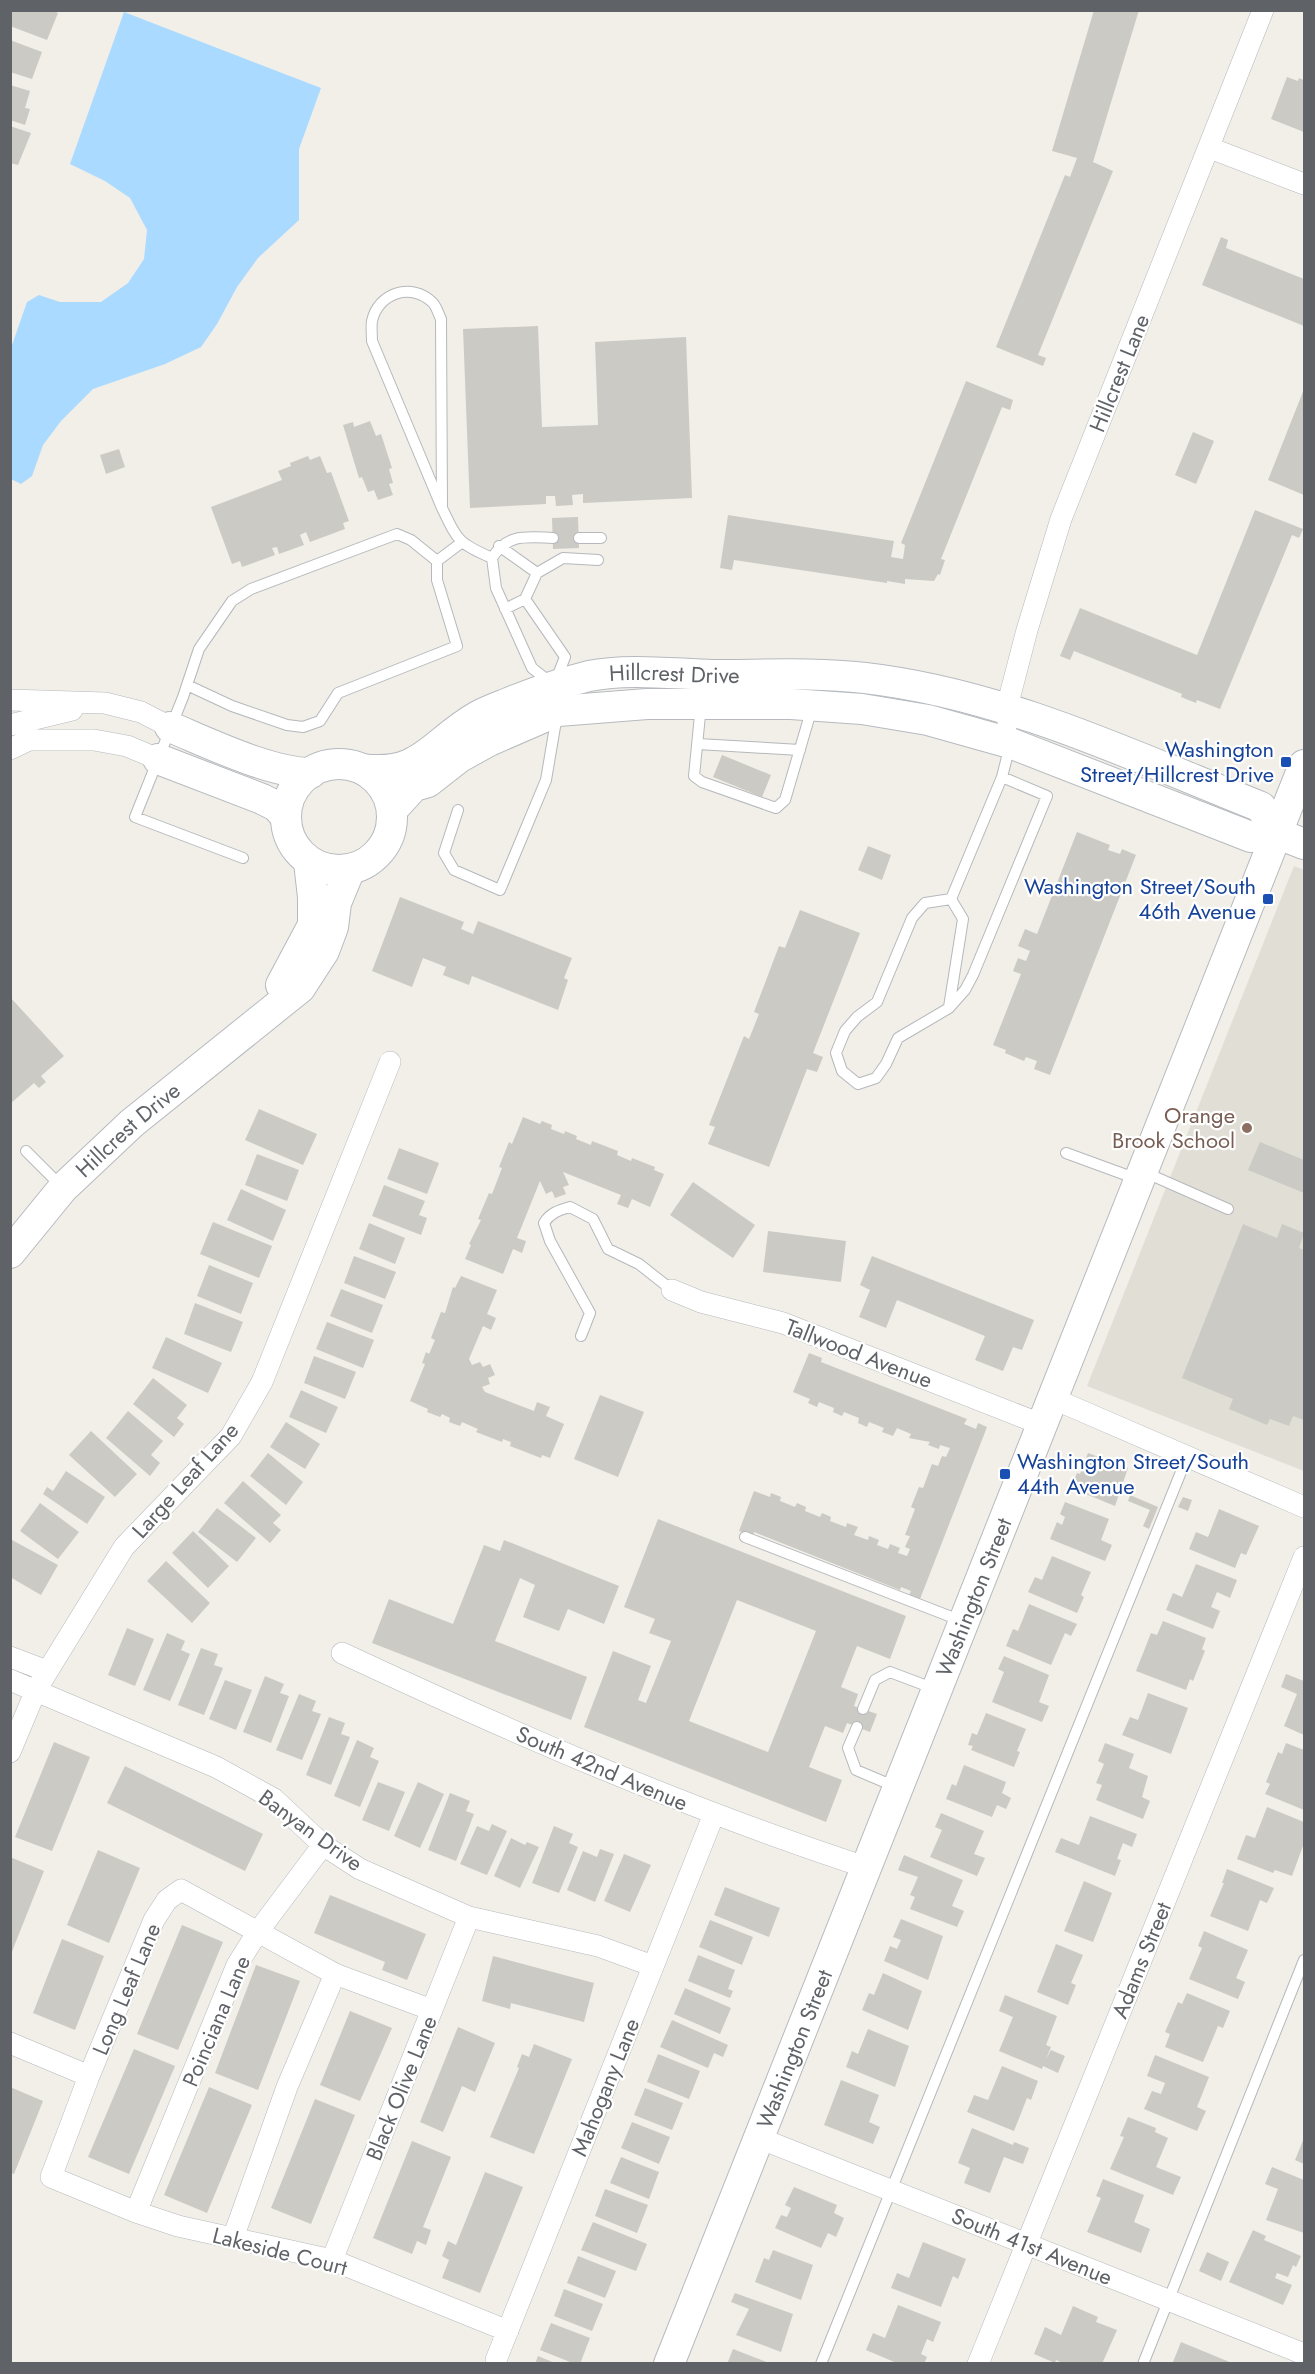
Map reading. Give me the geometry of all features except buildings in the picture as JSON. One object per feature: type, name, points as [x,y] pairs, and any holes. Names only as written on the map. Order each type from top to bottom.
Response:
[{"type":"street","name":"Hillcrest Lane","points":[[1010,743],[1007,707],[1027,630],[1061,519],[1263,10]]},
{"type":"street","points":[[1210,148],[1305,184]]},
{"type":"street","name":"Hillcrest Drive","points":[[170,728],[293,773],[310,772],[327,766],[344,764],[380,771],[399,770],[417,761],[478,716],[556,698],[647,704],[813,705],[861,709],[928,720],[1010,743],[1251,837],[1276,833],[1261,807],[1007,707],[929,689],[865,678],[792,673],[593,675],[556,698],[489,741],[460,757],[428,782],[414,786],[392,810]]},
{"type":"street","points":[[10,749],[16,733],[13,724],[15,715],[10,702],[105,703],[141,712],[170,728]]},
{"type":"street","points":[[13,724],[105,703]]},
{"type":"street","points":[[10,749],[29,740],[94,740],[127,746],[262,799],[276,806],[286,817]]},
{"type":"street","name":"Washington Street","points":[[669,2364],[868,1868],[1276,833],[1305,765]]},
{"type":"street","points":[[310,772],[297,785],[289,800],[286,817],[289,834],[297,850],[309,862],[324,869],[342,871],[359,867],[374,858],[385,845],[391,828],[392,810],[387,793],[376,779],[362,769]]},
{"type":"street","points":[[1276,833],[1305,844]]},
{"type":"street","name":"Hillcrest Drive","points":[[260,1022],[301,950],[312,925],[313,897],[309,862]]},
{"type":"street","name":"Hillcrest Drive","points":[[10,1253],[63,1188],[132,1123],[300,988],[324,951],[333,927],[336,903],[350,869]]},
{"type":"street","name":"Large Leaf Lane","points":[[10,1752],[19,1707],[36,1690],[124,1547],[231,1436],[262,1382],[390,1062]]},
{"type":"street","name":"Tallwood Avenue","points":[[672,1290],[701,1302],[783,1323],[1187,1457],[1305,1507]]},
{"type":"street","name":"Adams Street","points":[[978,2364],[1305,1557]]},
{"type":"street","name":"South 42nd Avenue","points":[[342,1653],[474,1715],[714,1814],[868,1868]]},
{"type":"street","points":[[10,1657],[47,1671]]},
{"type":"street","name":"Banyan Drive","points":[[10,1680],[216,1767],[274,1799],[323,1845],[360,1869],[469,1917],[598,1946],[653,1966]]},
{"type":"street","name":"Mahogany Lane","points":[[496,2360],[714,1814]]},
{"type":"street","name":"Poinciana Lane","points":[[136,2212],[237,1965],[256,1933],[323,1845]]},
{"type":"street","name":"Long Leaf Lane","points":[[51,2177],[88,2076],[154,1920],[167,1900],[181,1890],[256,1933]]},
{"type":"street","name":"Black Olive Lane","points":[[332,2259],[469,1917]]},
{"type":"street","points":[[256,1933],[334,1974],[432,2010]]},
{"type":"street","points":[[233,2238],[287,2087],[334,1974]]},
{"type":"street","points":[[10,2043],[88,2076]]},
{"type":"street","name":"South 41st Avenue","points":[[759,2138],[1305,2354]]},
{"type":"street","name":"Lakeside Court","points":[[51,2177],[136,2212],[178,2226],[332,2259],[508,2331]]},
{"type":"lane","points":[[442,508],[441,319],[434,303],[420,294],[405,291],[391,294],[380,306],[372,321],[372,341],[442,508],[461,543],[492,558]]},
{"type":"lane","points":[[243,858],[135,817],[199,649],[213,626],[232,601],[251,589],[397,534],[411,540],[438,561]]},
{"type":"lane","points":[[553,538],[516,537],[499,546],[492,558],[496,588],[505,609],[532,668],[556,698]]},
{"type":"lane","points":[[579,538],[601,538]]},
{"type":"lane","points":[[187,685],[232,706],[287,725],[303,727],[320,722],[338,693],[457,646],[437,580],[438,561],[461,543]]},
{"type":"lane","points":[[499,546],[537,573]]},
{"type":"lane","points":[[505,609],[525,599],[537,573],[563,558],[598,560]]},
{"type":"lane","points":[[458,810],[444,853],[454,870],[500,890],[546,780],[556,698],[566,657],[525,599]]},
{"type":"lane","points":[[701,704],[694,776],[702,782],[776,808],[785,800],[813,705]]},
{"type":"lane","points":[[951,899],[1002,777],[1010,743]]},
{"type":"lane","points":[[698,744],[800,750]]},
{"type":"lane","points":[[951,899],[925,903],[912,918],[877,1002],[857,1017],[845,1031],[836,1053],[842,1071],[858,1084],[876,1078],[886,1064],[898,1038],[923,1026],[949,1008],[965,990],[973,975],[1047,796],[1002,777]]},
{"type":"lane","points":[[949,1008],[963,919],[951,899]]},
{"type":"lane","points":[[26,1151],[63,1188]]},
{"type":"lane","points":[[1066,1153],[1142,1176],[1228,1209]]},
{"type":"lane","points":[[581,1336],[590,1313],[550,1241],[544,1223],[548,1216],[570,1207],[593,1219],[608,1249],[639,1264],[672,1290]]},
{"type":"lane","points":[[821,2364],[1187,1457]]},
{"type":"lane","points":[[745,1537],[965,1622]]},
{"type":"lane","points":[[863,1709],[875,1680],[890,1672],[938,1690]]},
{"type":"lane","points":[[857,1727],[848,1748],[856,1770],[899,1788]]},
{"type":"lane","points":[[1143,2364],[1305,1960]]},
{"type":"shaded area","name":"Orange Brook School","points":[[1294,866],[1304,870],[1304,1471],[1087,1386]]},
{"type":"water","points":[[124,12],[321,88],[299,149],[299,220],[258,258],[237,287],[217,324],[201,347],[165,364],[93,389],[61,421],[43,445],[32,476],[21,484],[11,479],[11,348],[27,302],[39,295],[60,302],[101,302],[128,283],[144,259],[147,230],[130,198],[105,181],[70,164]]},
{"type":"place","name":"Washington Street/Hillcrest Drive","points":[[1286,762]]},
{"type":"place","name":"Washington Street/South 46th Avenue","points":[[1268,899]]},
{"type":"place","name":"Orange Brook School","points":[[1247,1128]]},
{"type":"place","name":"Washington Street/South 44th Avenue","points":[[1005,1474]]}]
